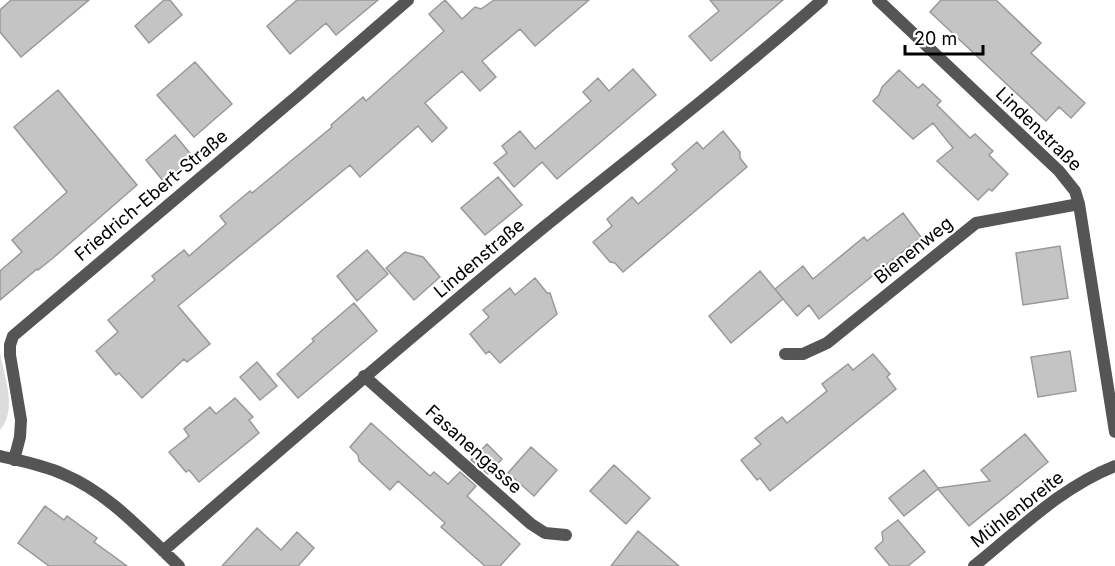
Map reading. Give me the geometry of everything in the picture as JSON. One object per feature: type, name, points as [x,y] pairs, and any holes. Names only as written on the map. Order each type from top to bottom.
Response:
[{"type":"street","name":"Friedrich-Ebert-Straße","points":[[14,460],[20,437],[21,420],[10,355],[10,342],[14,336],[408,0]]},
{"type":"street","name":"Lindenstraße","points":[[163,550],[364,376],[545,227],[738,73],[822,0]]},
{"type":"street","name":"Lindenstraße","points":[[878,0],[1059,171],[1075,191],[1079,204],[1115,432]]},
{"type":"street","name":"Bienenweg","points":[[784,354],[803,354],[827,343],[976,223],[1079,204]]},
{"type":"street","name":"Fasanengasse","points":[[364,376],[531,524],[545,534],[566,535]]},
{"type":"street","points":[[0,456],[54,471],[81,483],[111,503],[179,566]]},
{"type":"street","name":"Mühlenbreite","points":[[983,563],[1058,497],[1094,475],[1115,466]]},
{"type":"shaded area","points":[[0,353],[9,403],[5,422],[0,430]]},
{"type":"building","points":[[11,0],[89,0],[21,57],[0,32],[0,10]]},
{"type":"building","points":[[164,0],[170,0],[182,15],[149,43],[135,26]]},
{"type":"building","points":[[297,0],[378,0],[336,35],[326,23],[290,54],[267,26]]},
{"type":"building","points":[[445,0],[462,19],[475,7],[481,9],[494,0],[589,0],[535,46],[520,29],[482,61],[496,77],[480,91],[462,71],[425,103],[447,128],[432,142],[418,126],[360,177],[350,165],[178,306],[210,344],[187,362],[184,359],[142,398],[119,373],[116,375],[96,351],[118,332],[108,320],[155,280],[152,276],[184,250],[189,256],[226,224],[220,216],[250,191],[252,193],[332,127],[331,125],[363,97],[366,101],[444,31],[429,14]]},
{"type":"building","points":[[710,0],[783,0],[711,61],[689,36],[719,11]]},
{"type":"building","points":[[941,0],[996,0],[1041,43],[1031,53],[1085,103],[1071,118],[1059,107],[1046,121],[930,12]]},
{"type":"building","points":[[195,62],[232,104],[194,137],[157,95]]},
{"type":"building","points":[[633,69],[656,95],[557,179],[542,162],[514,187],[494,163],[507,153],[502,146],[520,131],[535,149],[591,101],[583,92],[598,78],[609,91]]},
{"type":"building","points":[[899,70],[918,88],[923,84],[941,101],[937,105],[970,138],[975,134],[993,151],[989,155],[1008,174],[992,191],[989,189],[978,200],[937,161],[953,148],[933,123],[913,139],[873,101],[879,95],[882,87]]},
{"type":"building","points":[[58,90],[137,185],[53,258],[0,300],[0,271],[22,252],[12,240],[67,192],[14,127]]},
{"type":"building","points":[[723,131],[740,152],[740,158],[747,167],[623,272],[615,263],[610,262],[593,242],[612,226],[607,219],[632,197],[638,204],[658,187],[677,170],[672,164],[697,142],[703,149]]},
{"type":"building","points":[[175,135],[193,157],[164,182],[146,160]]},
{"type":"building","points":[[498,177],[522,205],[485,235],[461,208]]},
{"type":"building","points":[[903,213],[921,237],[819,319],[809,305],[797,316],[775,289],[803,266],[813,279],[864,237],[867,241]]},
{"type":"building","points":[[1060,246],[1068,298],[1023,305],[1016,253]]},
{"type":"building","points":[[367,250],[388,274],[357,301],[337,276]]},
{"type":"building","points":[[405,252],[423,257],[440,277],[414,300],[386,268]]},
{"type":"building","points":[[760,271],[783,299],[731,343],[709,316]]},
{"type":"building","points":[[535,278],[547,293],[550,293],[557,314],[500,363],[489,351],[486,354],[470,334],[489,317],[483,310],[510,288],[515,295]]},
{"type":"building","points":[[354,303],[377,331],[298,398],[277,374],[314,341],[312,339]]},
{"type":"building","points":[[1070,351],[1076,391],[1038,397],[1031,357]]},
{"type":"building","points":[[873,354],[890,374],[887,377],[896,389],[770,491],[760,478],[757,480],[741,460],[761,444],[755,438],[782,417],[787,423],[827,391],[822,384],[848,364],[853,370]]},
{"type":"building","points":[[257,362],[277,386],[260,400],[240,377]]},
{"type":"building","points":[[235,398],[253,417],[249,420],[259,433],[199,482],[189,470],[186,472],[169,452],[189,436],[184,429],[210,407],[216,414]]},
{"type":"building","points":[[371,423],[430,476],[434,472],[448,484],[460,472],[476,486],[467,496],[520,544],[500,566],[485,566],[441,527],[445,523],[398,481],[390,490],[359,461],[358,455],[350,447]]},
{"type":"building","points":[[1025,434],[1048,462],[969,526],[938,489],[904,516],[889,498],[924,470],[938,488],[990,481],[981,470]]},
{"type":"building","points":[[487,444],[502,459],[488,474],[471,460]]},
{"type":"building","points":[[531,447],[557,470],[534,496],[508,473]]},
{"type":"building","points":[[614,465],[650,498],[626,524],[590,491]]},
{"type":"building","points":[[45,506],[64,520],[67,516],[97,538],[94,542],[127,566],[49,566],[18,543]]},
{"type":"building","points":[[898,520],[925,552],[908,566],[890,566],[875,548],[883,541],[882,532]]},
{"type":"building","points":[[257,528],[281,550],[297,532],[314,548],[298,566],[222,566]]},
{"type":"building","points":[[638,531],[679,566],[611,566]]}]
